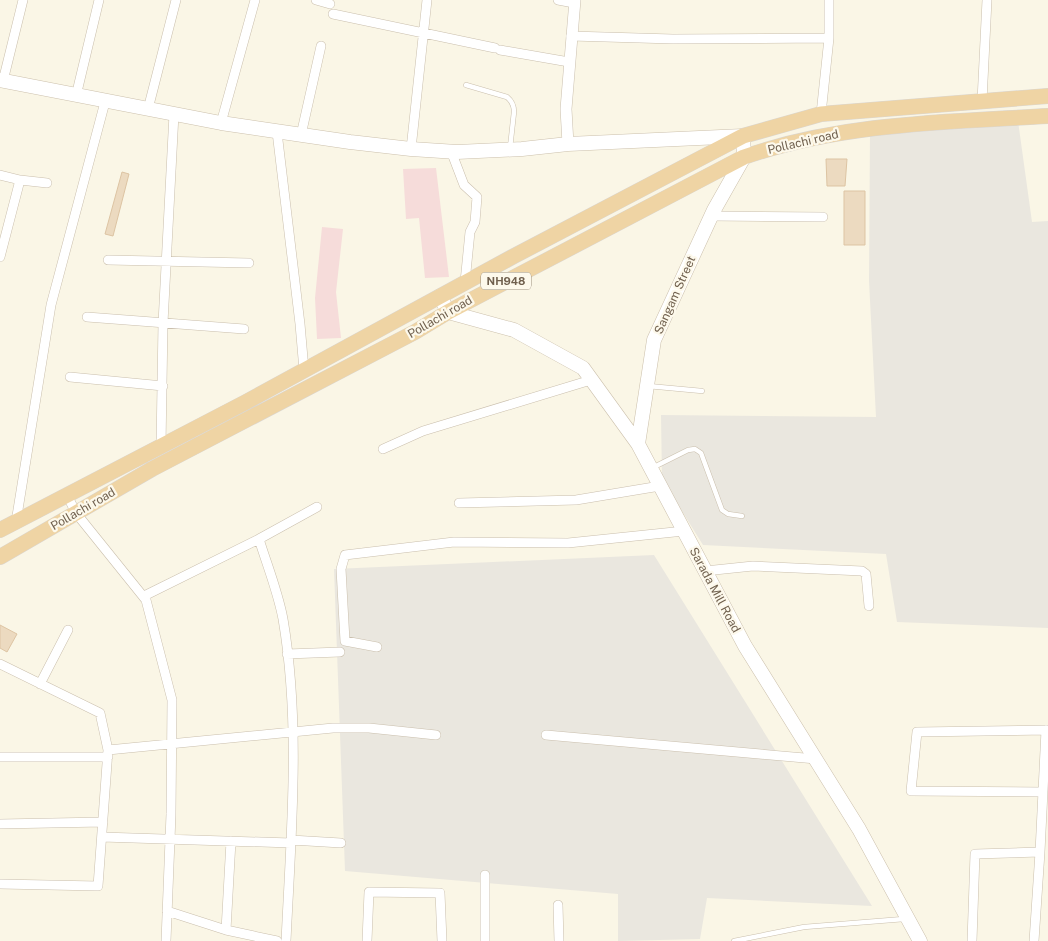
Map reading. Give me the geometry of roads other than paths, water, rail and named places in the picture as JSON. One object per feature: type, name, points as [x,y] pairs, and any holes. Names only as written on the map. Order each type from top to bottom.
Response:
[{"type":"highway","name":"NH948","points":[[0,530],[742,136],[821,114],[1048,96]]},
{"type":"highway","name":"Pollachi road","points":[[0,557],[152,469],[744,157],[774,147],[858,130],[1048,116]]},
{"type":"main road","points":[[2,80],[105,102],[221,123],[411,149],[451,151],[510,149],[568,144],[742,136],[744,157]]},
{"type":"main road","name":"Sangam Street","points":[[638,444],[654,340],[711,216],[744,157]]},
{"type":"main road","points":[[440,296],[448,312]]},
{"type":"main road","name":"Sarada Mill Road","points":[[448,312],[514,330],[582,368],[638,444],[745,646],[859,829],[920,941]]},
{"type":"street","points":[[2,80],[23,0]]},
{"type":"street","points":[[76,96],[99,0]]},
{"type":"street","points":[[148,110],[176,0]]},
{"type":"street","points":[[221,123],[255,0]]},
{"type":"street","points":[[316,0],[330,4]]},
{"type":"street","points":[[411,149],[427,0]]},
{"type":"street","points":[[558,0],[575,2],[566,109],[568,144]]},
{"type":"street","points":[[821,114],[829,38],[829,0]]},
{"type":"street","points":[[982,102],[987,0]]},
{"type":"street","points":[[333,14],[569,62]]},
{"type":"street","points":[[571,36],[673,40],[829,38]]},
{"type":"street","points":[[301,135],[321,46]]},
{"type":"street","points":[[16,522],[51,305],[105,102]]},
{"type":"street","points":[[161,446],[164,323],[174,114]]},
{"type":"street","points":[[277,132],[304,370]]},
{"type":"street","points":[[451,151],[464,185],[477,197],[475,222],[470,232],[465,282]]},
{"type":"street","points":[[0,175],[20,180],[47,183]]},
{"type":"street","points":[[0,257],[20,180]]},
{"type":"street","points":[[711,216],[823,216]]},
{"type":"street","points":[[108,260],[249,263]]},
{"type":"street","points":[[86,317],[244,328]]},
{"type":"street","points":[[70,377],[162,386]]},
{"type":"street","points":[[383,449],[423,432],[591,380]]},
{"type":"street","points":[[459,503],[576,500],[660,486]]},
{"type":"street","points":[[67,495],[76,513],[144,596],[172,700],[166,941]]},
{"type":"street","points":[[144,596],[259,539],[317,507]]},
{"type":"street","points":[[377,647],[344,641],[341,569],[345,555],[454,542],[568,543],[684,532]]},
{"type":"street","points":[[259,539],[282,617],[292,693],[294,774],[286,941]]},
{"type":"street","points":[[705,571],[753,566],[862,571],[866,574],[869,606]]},
{"type":"street","points":[[40,684],[68,630]]},
{"type":"street","points":[[287,654],[340,652]]},
{"type":"street","points":[[0,664],[100,713],[108,753],[98,886],[0,884]]},
{"type":"street","points":[[0,757],[108,753],[172,742],[293,733],[333,728],[370,728],[436,735]]},
{"type":"street","points":[[1034,941],[1047,730],[917,732],[911,791],[1043,792]]},
{"type":"street","points":[[546,735],[816,759]]},
{"type":"street","points":[[0,824],[103,822]]},
{"type":"street","points":[[102,837],[341,843]]},
{"type":"street","points":[[226,930],[231,841]]},
{"type":"street","points":[[972,941],[975,854],[1040,852]]},
{"type":"street","points":[[484,941],[485,875]]},
{"type":"street","points":[[367,941],[369,892],[404,892],[440,893],[442,941]]},
{"type":"street","points":[[558,905],[559,941]]},
{"type":"street","points":[[167,912],[226,930],[277,941]]},
{"type":"lane","points":[[466,85],[507,97],[513,103],[514,112],[510,149]]},
{"type":"lane","points":[[647,386],[702,391]]},
{"type":"lane","points":[[651,469],[688,450],[695,449],[701,453],[722,510],[728,514],[742,516]]},
{"type":"lane","points":[[734,941],[804,927],[908,919]]}]
